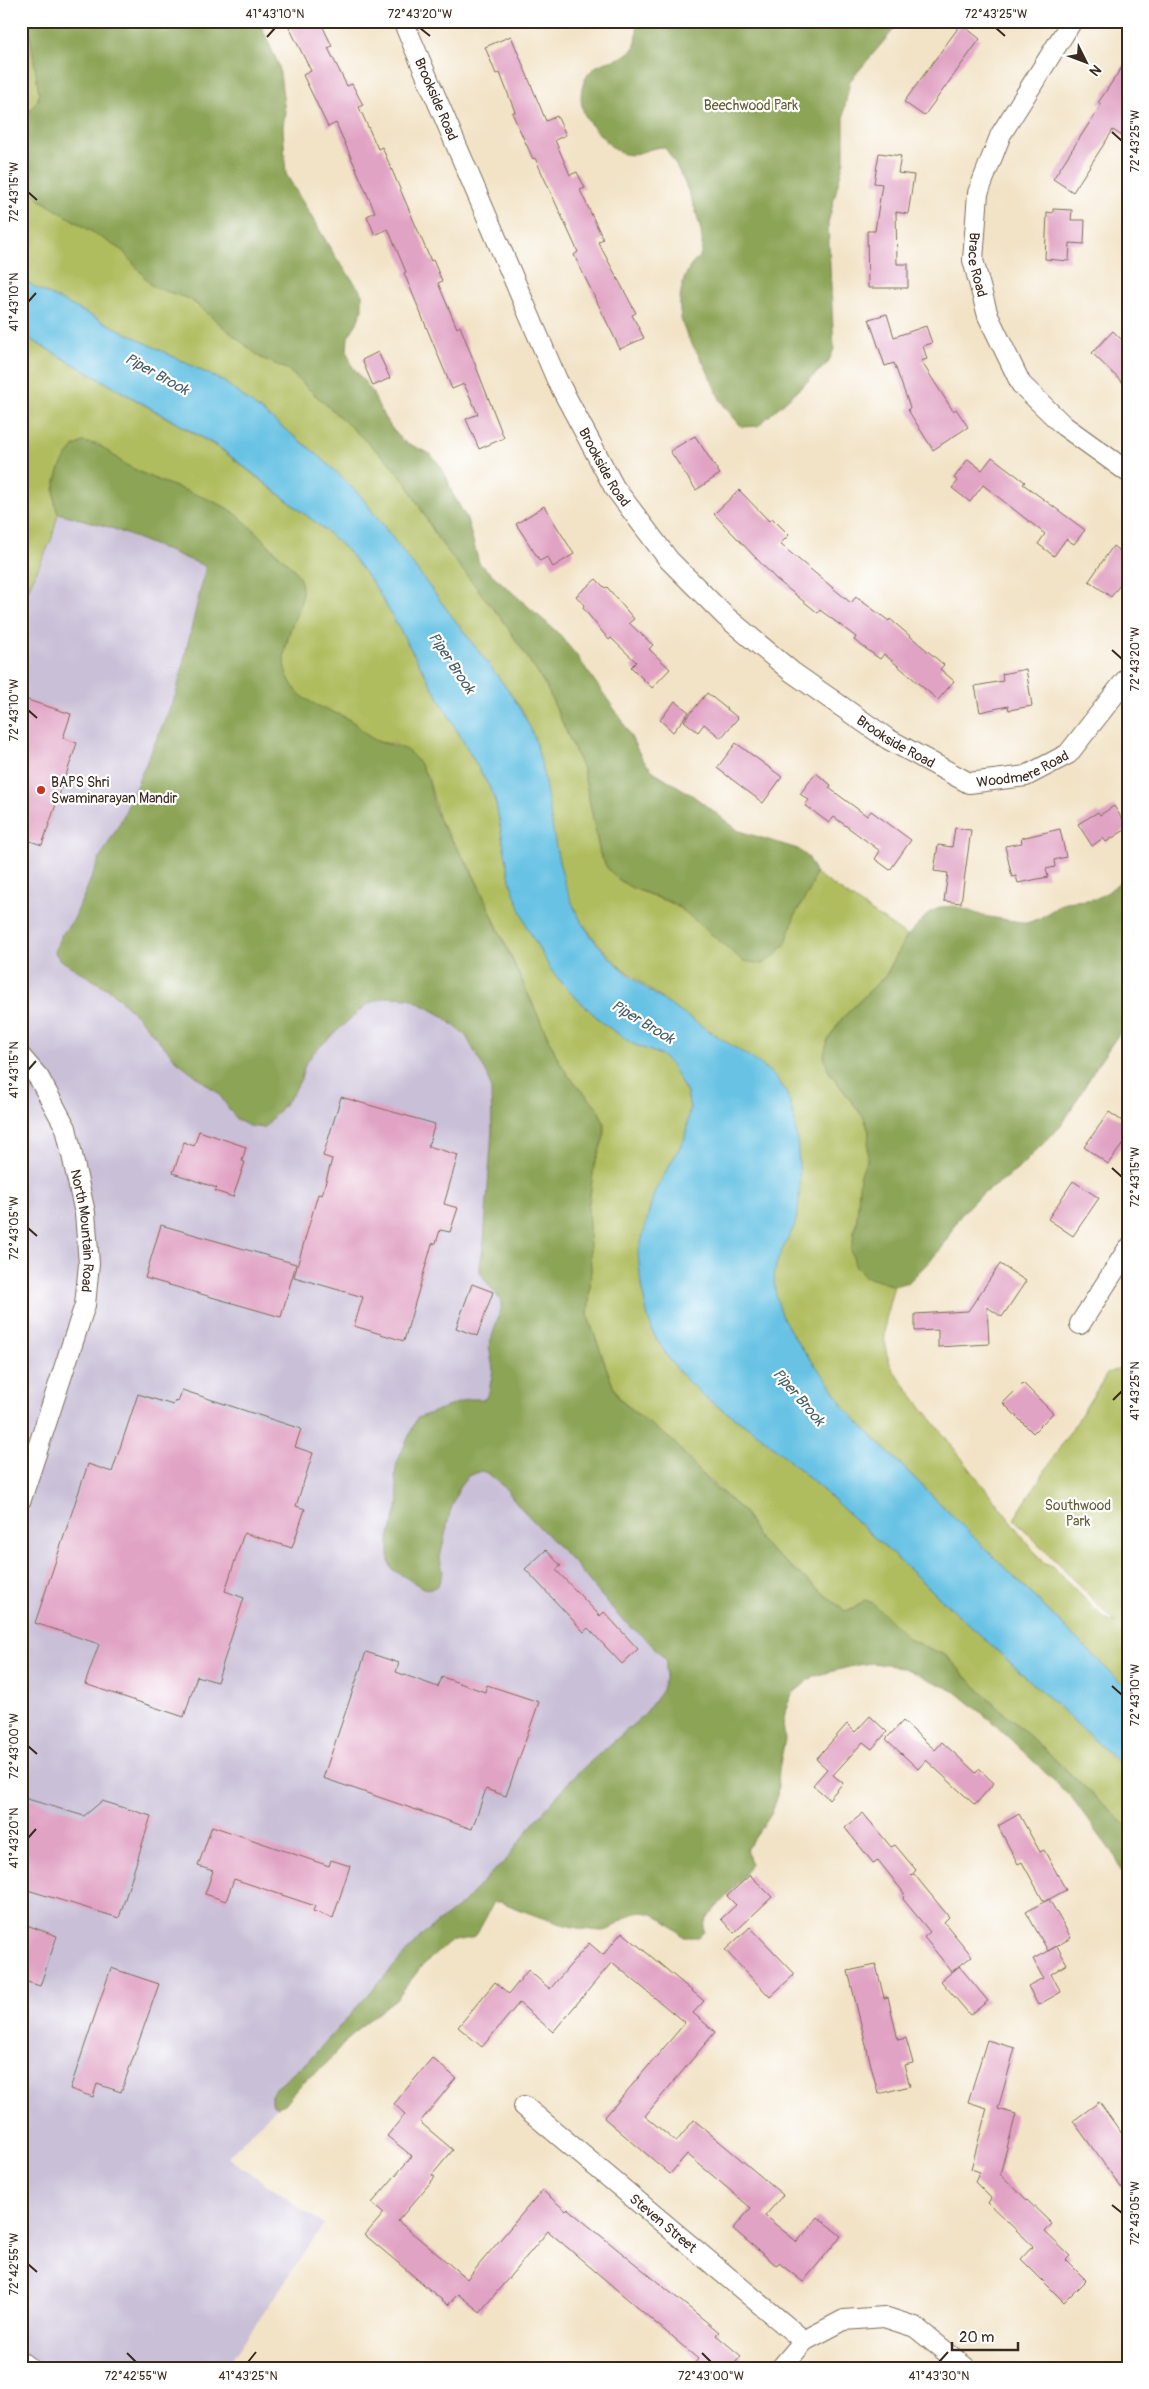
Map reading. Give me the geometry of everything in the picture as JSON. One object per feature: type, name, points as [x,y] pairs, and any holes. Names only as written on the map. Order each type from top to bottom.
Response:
[{"type":"street","name":"Brookside Road","points":[[403,21],[557,380],[614,486],[669,560],[725,616],[792,672],[888,739],[969,783]]},
{"type":"street","name":"Brace Road","points":[[1072,21],[1001,134],[978,193],[974,260],[988,316],[1021,384],[1064,426],[1128,472]]},
{"type":"street","name":"Woodmere Road","points":[[969,783],[1026,776],[1068,754],[1128,677]]},
{"type":"street","name":"North Mountain Road","points":[[21,1057],[39,1078],[66,1128],[85,1214],[89,1264],[85,1305],[21,1499]]},
{"type":"street","points":[[1080,1324],[1128,1249]]},
{"type":"street","name":"Steven Street","points":[[524,2106],[804,2341]]},
{"type":"street","points":[[781,2368],[804,2341],[844,2320],[884,2317],[915,2327],[966,2368]]},
{"type":"street","points":[[21,2362],[29,2368]]},
{"type":"shaded area","points":[[58,513],[109,527],[205,566],[176,694],[122,819],[99,860],[74,919],[60,937],[59,959],[110,991],[138,1017],[177,1061],[219,1094],[236,1119],[279,1112],[281,1105],[292,1095],[301,1079],[305,1065],[313,1053],[362,1008],[374,1001],[388,997],[410,998],[443,1016],[466,1037],[488,1076],[491,1091],[492,1130],[480,1274],[501,1301],[501,1309],[489,1346],[493,1369],[489,1393],[485,1399],[469,1399],[417,1418],[395,1477],[399,1501],[389,1538],[392,1569],[423,1588],[443,1572],[440,1558],[450,1512],[459,1488],[468,1476],[482,1471],[489,1474],[506,1489],[520,1507],[574,1563],[621,1619],[646,1639],[666,1660],[666,1675],[662,1690],[644,1715],[573,1777],[532,1825],[504,1863],[492,1872],[462,1904],[423,1934],[312,2057],[275,2089],[271,2095],[271,2103],[277,2107],[227,2157],[324,2224],[226,2368],[21,2368],[21,605],[52,538]]},
{"type":"green space","points":[[21,21],[28,21],[39,93],[38,100],[21,123]]},
{"type":"green space","points":[[28,21],[259,21],[279,66],[285,112],[283,127],[286,174],[335,256],[362,293],[362,309],[357,323],[348,337],[347,352],[352,366],[371,390],[384,417],[393,430],[403,441],[430,454],[440,465],[452,493],[467,519],[479,563],[557,632],[577,656],[622,720],[643,760],[653,771],[692,795],[739,831],[798,849],[809,858],[815,873],[811,888],[795,915],[786,943],[776,955],[762,964],[743,961],[673,903],[630,887],[607,868],[600,854],[583,769],[546,686],[504,622],[438,539],[408,486],[389,462],[287,369],[261,358],[190,299],[153,287],[123,251],[39,199],[23,183],[21,123],[38,100],[39,93]]},
{"type":"green space","name":"Beechwood Park","points":[[637,21],[901,21],[850,81],[844,111],[844,160],[828,223],[834,349],[828,363],[758,426],[742,427],[727,410],[683,327],[680,311],[682,288],[687,272],[700,256],[702,246],[701,232],[692,200],[678,168],[664,147],[628,155],[617,151],[606,142],[584,113],[581,96],[585,79],[597,66],[630,52],[636,41]]},
{"type":"green space","name":"Southwood Park","points":[[21,178],[23,183],[39,199],[123,251],[153,287],[190,299],[261,358],[287,369],[389,462],[408,486],[438,539],[504,622],[546,686],[583,769],[600,854],[618,879],[630,887],[673,904],[762,964],[782,948],[797,910],[815,873],[907,936],[886,975],[843,1017],[827,1041],[828,1070],[864,1118],[869,1132],[867,1161],[860,1174],[857,1220],[853,1234],[864,1276],[894,1286],[885,1328],[888,1359],[893,1370],[1044,1564],[1052,1566],[1105,1619],[1117,1624],[1014,1519],[1107,1374],[1124,1366],[1128,1360],[1128,1690],[846,1410],[795,1338],[779,1308],[774,1292],[773,1275],[781,1248],[797,1217],[661,998],[616,963],[595,940],[578,917],[566,891],[525,715],[508,690],[360,495],[317,454],[224,382],[36,288],[21,278]]},
{"type":"green space","points":[[21,334],[219,448],[324,529],[347,550],[375,586],[491,790],[496,804],[511,884],[528,927],[551,970],[571,993],[604,1024],[633,1044],[661,1055],[672,1066],[687,1093],[690,1108],[685,1138],[654,1193],[641,1285],[653,1333],[669,1359],[687,1381],[710,1401],[759,1434],[826,1493],[1128,1771],[1128,1827],[973,1684],[947,1656],[910,1640],[873,1603],[865,1600],[853,1609],[845,1611],[770,1550],[759,1539],[744,1512],[620,1399],[613,1386],[588,1317],[591,1270],[588,1209],[594,1166],[604,1137],[597,1107],[567,1074],[559,1061],[471,869],[439,820],[428,776],[396,744],[379,742],[366,735],[356,724],[343,716],[314,706],[302,697],[292,685],[285,671],[284,656],[291,626],[302,598],[294,569],[235,513],[221,505],[128,467],[97,443],[74,446],[62,466],[54,489],[55,505],[58,513],[52,538],[21,605]]},
{"type":"green space","points":[[82,442],[98,445],[141,473],[199,495],[229,509],[249,526],[293,569],[301,582],[300,605],[290,630],[284,657],[286,672],[293,686],[306,699],[346,718],[373,739],[405,749],[418,761],[427,778],[440,822],[478,884],[559,1061],[567,1074],[597,1107],[604,1122],[604,1137],[594,1166],[588,1209],[591,1270],[588,1317],[620,1400],[673,1441],[709,1482],[744,1512],[759,1539],[770,1550],[845,1611],[853,1609],[865,1600],[873,1603],[910,1640],[946,1656],[973,1684],[1128,1827],[1128,1889],[1116,1858],[1072,1798],[989,1719],[956,1692],[902,1667],[872,1663],[857,1665],[814,1676],[792,1694],[786,1708],[783,1724],[785,1739],[779,1769],[777,1798],[772,1813],[747,1849],[751,1864],[744,1876],[707,1918],[704,1932],[698,1937],[684,1937],[663,1919],[647,1913],[630,1915],[612,1928],[601,1931],[563,1924],[501,1902],[494,1902],[477,1934],[471,1938],[449,1942],[421,1967],[397,1998],[356,2030],[326,2064],[303,2082],[284,2104],[277,2107],[271,2103],[271,2095],[275,2089],[312,2057],[423,1934],[462,1904],[492,1872],[504,1863],[532,1825],[573,1777],[644,1715],[662,1690],[666,1675],[666,1660],[646,1639],[621,1619],[574,1563],[520,1507],[506,1489],[489,1474],[482,1471],[468,1476],[459,1488],[450,1512],[440,1558],[443,1572],[438,1585],[431,1589],[423,1588],[392,1569],[389,1562],[389,1538],[399,1501],[395,1477],[397,1462],[417,1418],[469,1399],[485,1399],[489,1392],[493,1369],[489,1346],[501,1309],[501,1301],[480,1273],[492,1130],[491,1091],[488,1076],[466,1036],[443,1016],[410,998],[388,997],[374,1001],[362,1008],[313,1053],[305,1065],[301,1079],[292,1095],[264,1128],[249,1126],[236,1119],[219,1094],[177,1061],[138,1017],[111,991],[59,959],[55,952],[60,937],[74,919],[99,860],[122,819],[176,694],[205,570],[205,566],[109,527],[58,513],[54,495],[58,474],[62,464],[74,447]]},
{"type":"green space","points":[[1128,875],[1128,1021],[1098,1064],[1062,1125],[1017,1170],[977,1198],[967,1208],[957,1220],[942,1248],[909,1282],[894,1286],[864,1276],[855,1265],[851,1250],[857,1220],[860,1174],[867,1161],[869,1131],[864,1118],[828,1070],[824,1055],[827,1041],[843,1017],[886,975],[907,936],[928,914],[940,907],[955,906],[983,916],[1027,923],[1040,918],[1065,902],[1095,899],[1108,892]]},
{"type":"water","name":"Piper Brook","points":[[21,278],[36,288],[224,382],[317,454],[360,495],[508,690],[524,715],[534,736],[542,768],[561,870],[569,895],[580,918],[594,940],[622,969],[638,982],[766,1069],[786,1092],[794,1118],[796,1135],[799,1204],[794,1226],[778,1259],[774,1278],[778,1302],[787,1326],[828,1381],[846,1410],[1128,1690],[1128,1771],[826,1493],[759,1434],[710,1401],[687,1381],[669,1359],[653,1333],[648,1318],[641,1285],[638,1254],[654,1193],[685,1138],[690,1108],[687,1093],[672,1066],[661,1055],[633,1044],[604,1024],[571,993],[551,970],[527,927],[511,884],[496,804],[491,790],[375,586],[347,550],[324,529],[219,447],[21,334]]},
{"type":"building","points":[[286,21],[320,21],[332,46],[328,48],[347,86],[352,84],[363,105],[359,107],[378,149],[382,147],[431,261],[433,260],[442,281],[438,283],[457,328],[460,326],[504,438],[479,449],[466,419],[478,414],[464,384],[452,389],[388,229],[375,235],[367,216],[375,212],[336,123],[328,127],[303,75],[311,71]]},
{"type":"building","points":[[961,24],[980,39],[924,116],[904,102]]},
{"type":"building","points":[[511,36],[546,121],[557,116],[566,135],[555,140],[570,175],[577,172],[585,188],[580,190],[603,239],[598,242],[636,313],[632,315],[644,338],[620,349],[574,255],[578,252],[512,113],[515,112],[500,73],[496,74],[485,47]]},
{"type":"building","points":[[1128,58],[1128,140],[1113,130],[1073,192],[1053,179],[1101,105],[1098,103]]},
{"type":"building","points":[[879,153],[901,156],[898,173],[914,175],[908,214],[896,212],[897,264],[908,264],[908,288],[868,288],[867,231],[875,231],[882,184],[874,183]]},
{"type":"building","points":[[1053,209],[1072,210],[1071,220],[1085,220],[1084,244],[1070,243],[1069,261],[1045,259],[1047,212],[1053,213]]},
{"type":"building","points":[[887,314],[894,337],[926,326],[932,343],[923,346],[927,359],[921,361],[953,411],[956,409],[968,427],[933,450],[908,410],[910,407],[894,363],[885,366],[869,319]]},
{"type":"building","points":[[1113,331],[1128,346],[1128,388],[1092,353]]},
{"type":"building","points":[[378,352],[390,378],[373,386],[362,360]]},
{"type":"building","points":[[695,436],[720,474],[696,490],[670,451]]},
{"type":"building","points":[[992,457],[1025,482],[1023,484],[1085,530],[1074,544],[1066,539],[1054,556],[1038,544],[1045,534],[983,485],[970,502],[952,488],[958,481],[954,478],[968,459],[982,470]]},
{"type":"building","points":[[739,490],[769,521],[772,518],[789,535],[780,544],[851,603],[856,597],[889,621],[890,619],[944,665],[940,669],[954,681],[938,700],[884,654],[880,659],[854,640],[856,637],[820,610],[818,613],[776,579],[714,514]]},
{"type":"building","points":[[544,506],[574,554],[553,567],[547,557],[540,561],[516,524]]},
{"type":"building","points":[[1113,546],[1128,557],[1128,574],[1111,597],[1089,581]]},
{"type":"building","points":[[596,579],[605,588],[607,587],[634,619],[629,623],[653,645],[649,649],[670,669],[652,688],[631,667],[636,662],[611,638],[609,640],[583,608],[584,605],[576,596]]},
{"type":"building","points":[[1026,669],[1032,706],[1009,710],[1008,706],[980,712],[975,686],[1003,681],[1002,674]]},
{"type":"building","points":[[707,693],[738,718],[721,738],[704,724],[698,732],[684,721]]},
{"type":"building","name":"BAPS Shri Swaminarayan Mandir","points":[[21,698],[71,714],[63,738],[77,743],[42,845],[21,838]]},
{"type":"building","points":[[675,701],[689,712],[673,732],[660,720]]},
{"type":"building","points":[[736,743],[782,777],[763,803],[717,768]]},
{"type":"building","points":[[816,773],[831,785],[829,788],[867,816],[871,811],[911,840],[890,870],[875,859],[880,851],[834,817],[829,823],[805,805],[809,800],[800,794]]},
{"type":"building","points":[[1114,806],[1128,828],[1106,842],[1103,838],[1092,846],[1078,824],[1098,812],[1100,815]]},
{"type":"building","points":[[955,828],[971,830],[961,903],[944,901],[948,873],[934,871],[938,845],[952,847]]},
{"type":"building","points":[[1060,829],[1066,857],[1054,860],[1055,867],[1046,869],[1048,877],[1018,883],[1016,876],[1012,877],[1005,846],[1022,843],[1021,838]]},
{"type":"building","points":[[341,1097],[435,1124],[428,1146],[458,1155],[444,1204],[458,1208],[450,1232],[440,1230],[436,1243],[432,1244],[404,1341],[354,1326],[363,1297],[294,1277],[318,1194],[322,1195],[332,1159],[323,1156]]},
{"type":"building","points":[[1109,1112],[1128,1125],[1128,1137],[1108,1164],[1084,1147]]},
{"type":"building","points":[[199,1131],[246,1147],[242,1161],[245,1162],[233,1197],[215,1191],[217,1188],[173,1173],[184,1142],[194,1146]]},
{"type":"building","points":[[1073,1181],[1099,1198],[1073,1236],[1048,1219]]},
{"type":"building","points":[[161,1225],[296,1264],[281,1317],[145,1278]]},
{"type":"building","points":[[1000,1264],[1026,1281],[1002,1317],[987,1307],[989,1344],[938,1347],[938,1330],[915,1331],[915,1314],[968,1311]]},
{"type":"building","points":[[472,1284],[493,1292],[477,1336],[456,1328]]},
{"type":"building","points":[[1023,1383],[1053,1413],[1033,1433],[1003,1403]]},
{"type":"building","points":[[182,1390],[301,1429],[295,1447],[313,1453],[296,1506],[305,1509],[292,1548],[244,1533],[225,1591],[244,1598],[217,1682],[197,1676],[184,1717],[85,1684],[99,1644],[35,1623],[88,1464],[112,1472],[138,1394],[173,1405],[175,1401],[178,1402]]},
{"type":"building","points":[[546,1550],[561,1566],[556,1570],[600,1616],[604,1612],[638,1649],[622,1664],[588,1628],[584,1632],[525,1569]]},
{"type":"building","points":[[366,1652],[399,1663],[396,1672],[438,1687],[442,1677],[485,1692],[487,1685],[539,1702],[506,1796],[486,1789],[472,1829],[323,1778]]},
{"type":"building","points":[[870,1716],[887,1732],[872,1749],[863,1742],[833,1775],[843,1783],[829,1799],[813,1785],[827,1769],[816,1759],[847,1724],[855,1732]]},
{"type":"building","points":[[903,1721],[935,1750],[942,1742],[976,1773],[979,1769],[994,1783],[975,1805],[926,1760],[918,1769],[886,1739]]},
{"type":"building","points":[[21,1797],[84,1816],[102,1801],[151,1816],[119,1918],[21,1888]]},
{"type":"building","points":[[863,1813],[891,1847],[895,1845],[916,1870],[911,1876],[914,1874],[949,1917],[944,1922],[972,1956],[952,1972],[924,1937],[930,1932],[903,1899],[904,1893],[878,1860],[874,1864],[845,1828]]},
{"type":"building","points":[[1019,1814],[1040,1852],[1044,1850],[1066,1890],[1044,1902],[1022,1862],[1018,1864],[998,1826]]},
{"type":"building","points":[[212,1826],[329,1866],[331,1860],[350,1866],[333,1918],[313,1911],[315,1906],[234,1879],[226,1901],[205,1894],[213,1871],[198,1866]]},
{"type":"building","points":[[750,1875],[772,1897],[734,1933],[721,1919],[736,1905],[727,1896]]},
{"type":"building","points":[[1049,1899],[1071,1938],[1048,1951],[1026,1912]]},
{"type":"building","points":[[21,1923],[57,1936],[40,1986],[21,1980]]},
{"type":"building","points":[[750,1927],[795,1974],[770,1997],[725,1950]]},
{"type":"building","points":[[622,1932],[704,2001],[693,2013],[715,2032],[645,2116],[676,2142],[694,2120],[783,2195],[765,2216],[797,2242],[818,2217],[841,2236],[803,2282],[779,2263],[777,2266],[733,2229],[751,2208],[687,2154],[670,2174],[604,2118],[685,2023],[612,1962],[553,2032],[519,2003],[482,2047],[458,2027],[495,1982],[509,1994],[528,1970],[550,1989],[589,1943],[603,1955]]},
{"type":"building","points":[[1057,1946],[1067,1964],[1051,1974],[1061,1992],[1038,2005],[1028,1986],[1043,1978],[1033,1959]]},
{"type":"building","points":[[876,1965],[884,1998],[888,1997],[898,2040],[906,2038],[913,2063],[904,2065],[910,2086],[878,2094],[848,1971]]},
{"type":"building","points":[[959,1966],[988,2001],[970,2015],[941,1981]]},
{"type":"building","points":[[111,1968],[159,1984],[121,2092],[97,2084],[93,2097],[70,2089]]},
{"type":"building","points":[[987,2040],[1015,2048],[998,2109],[1016,2114],[1000,2174],[1052,2224],[1045,2232],[1070,2256],[1066,2260],[1086,2280],[1064,2302],[1021,2259],[1033,2246],[988,2203],[991,2198],[975,2182],[980,2172],[971,2169],[987,2108],[968,2102]]},
{"type":"building","points":[[432,2058],[456,2078],[420,2122],[453,2150],[432,2175],[435,2177],[398,2221],[467,2279],[542,2190],[719,2332],[716,2335],[741,2356],[731,2368],[691,2368],[698,2359],[548,2231],[480,2312],[458,2294],[448,2305],[365,2235],[384,2213],[372,2203],[412,2156],[387,2136],[405,2114],[394,2104]]},
{"type":"building","points":[[1099,2102],[1128,2142],[1128,2197],[1073,2121]]},
{"type":"place","name":"BAPS Shri Swaminarayan Mandir","points":[[41,790]]}]
